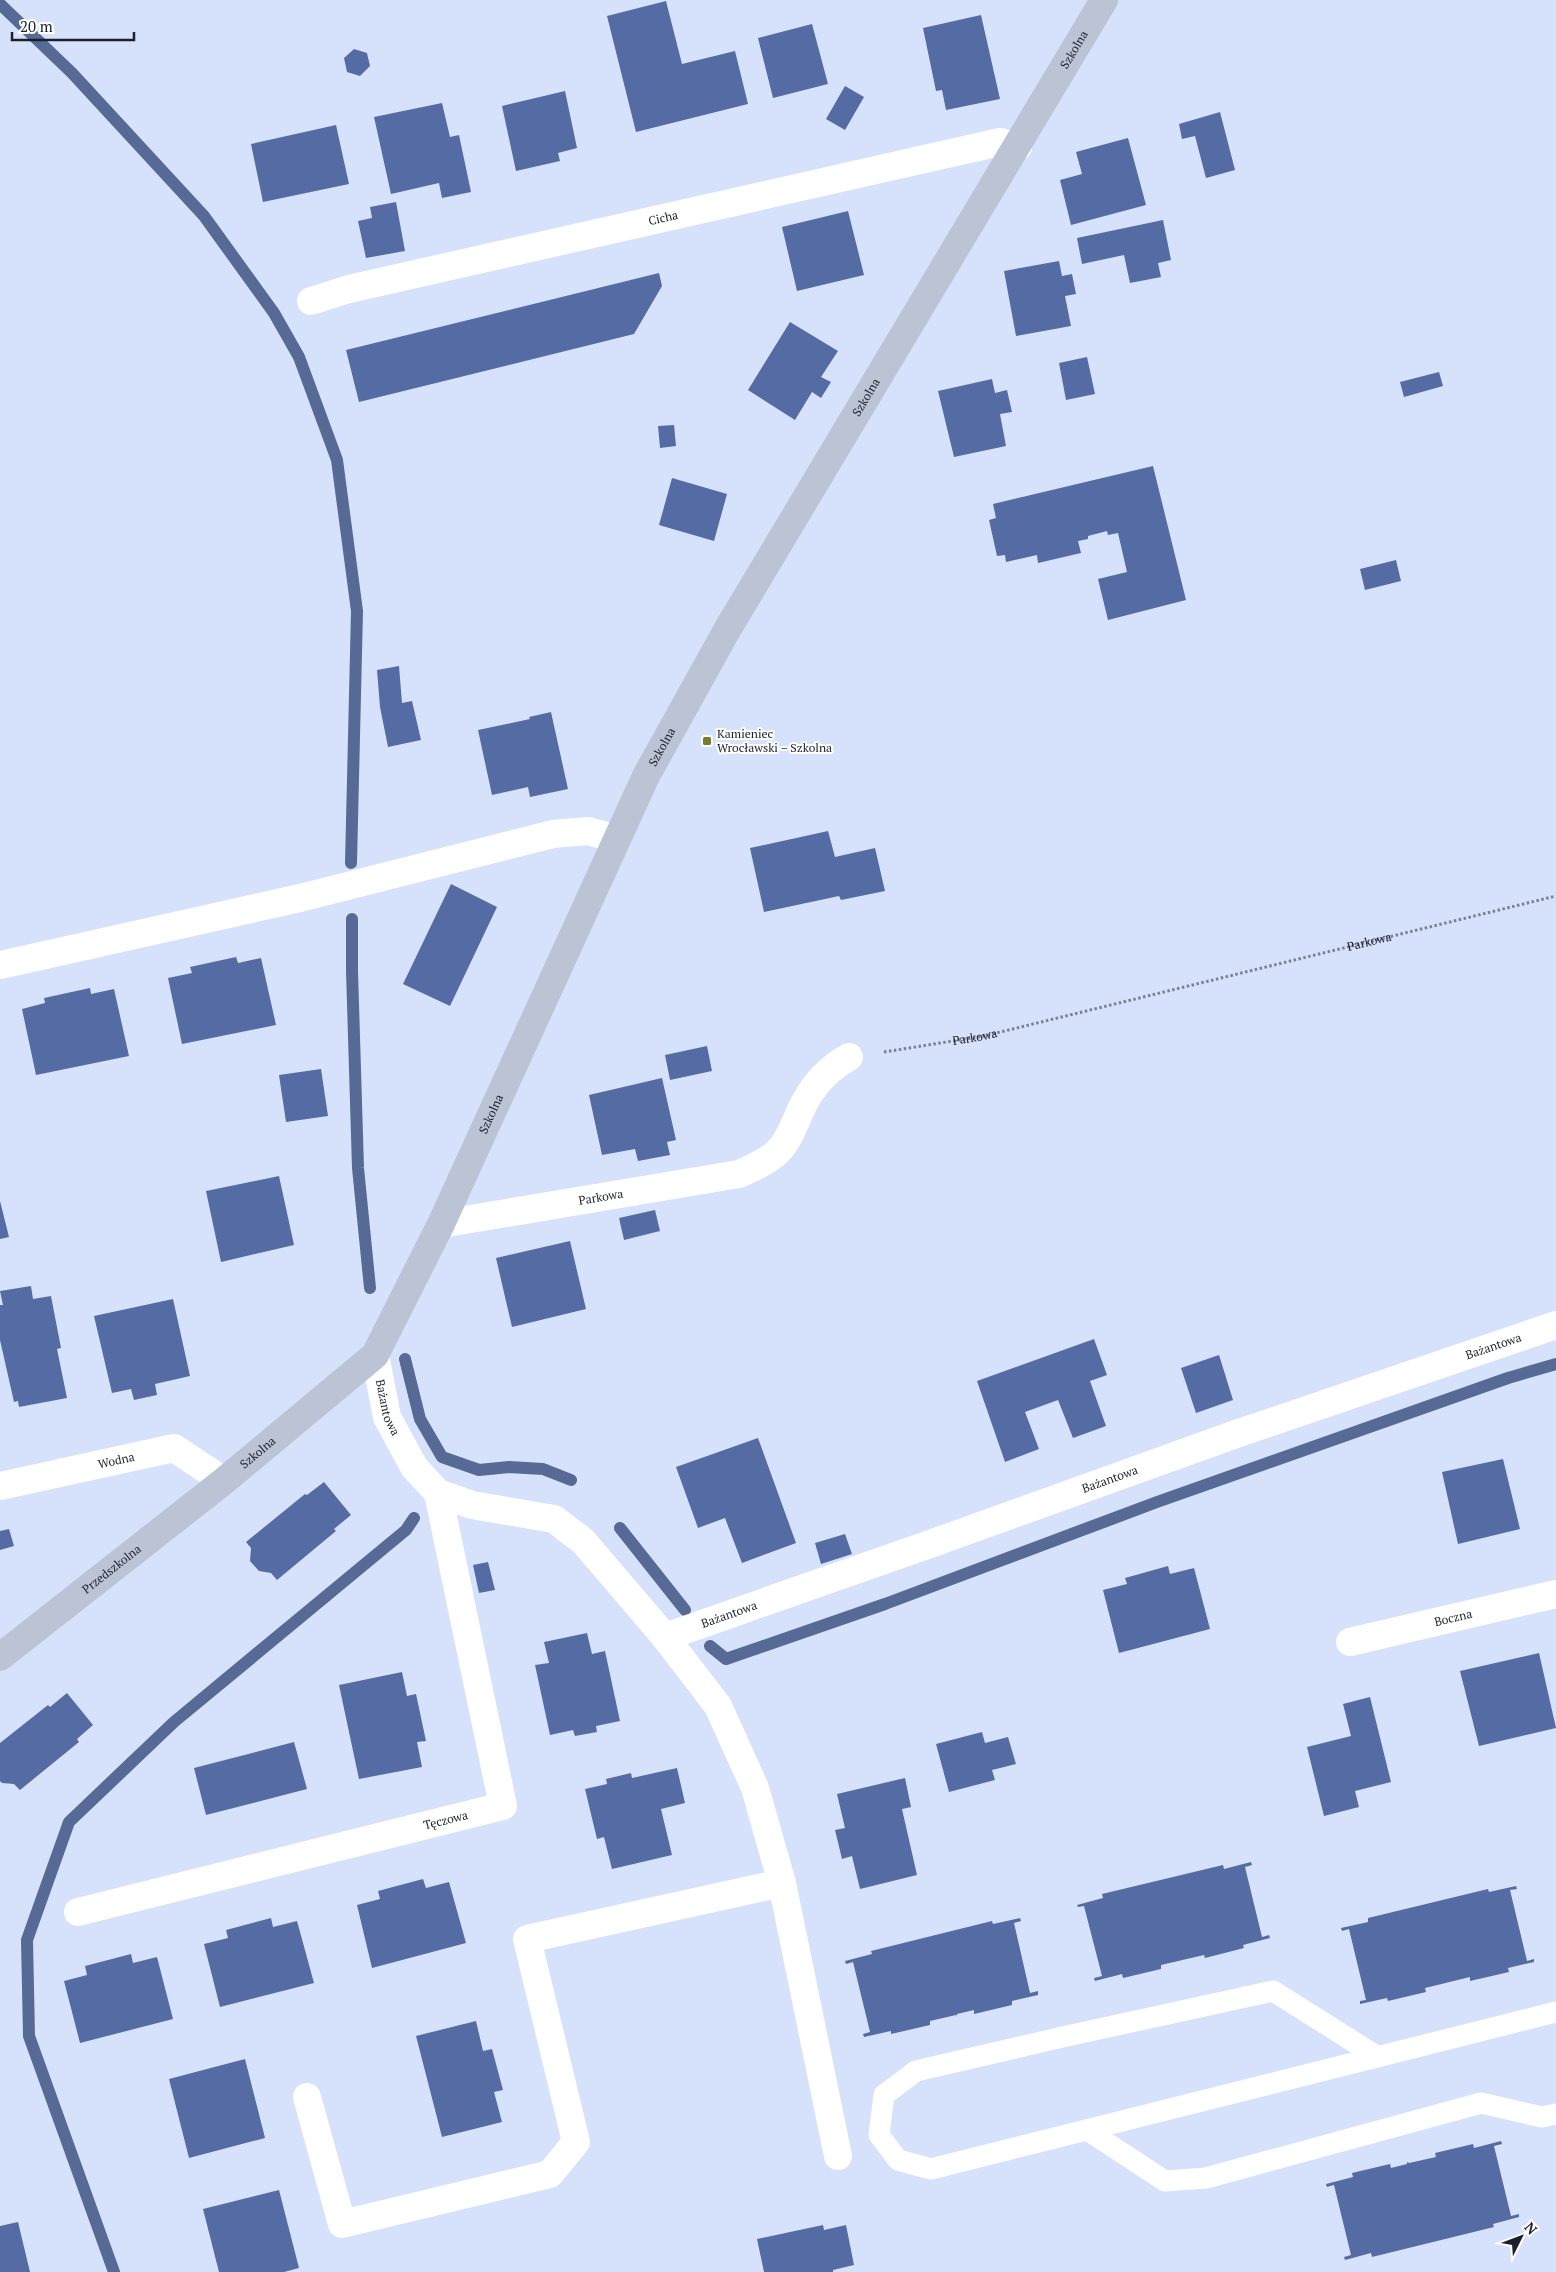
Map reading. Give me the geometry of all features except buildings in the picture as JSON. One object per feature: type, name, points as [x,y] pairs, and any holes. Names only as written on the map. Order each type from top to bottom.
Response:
[{"type":"street","name":"Szkolna","points":[[224,1481],[375,1356],[441,1224],[646,776],[728,630],[1104,0]]},
{"type":"street","name":"Cicha","points":[[311,301],[349,289],[1000,142],[1018,147]]},
{"type":"street","points":[[0,965],[309,896],[553,834],[588,831],[617,839]]},
{"type":"street","name":"Parkowa","points":[[441,1224],[739,1174],[763,1163],[780,1150],[791,1136],[809,1094],[821,1077],[833,1066],[849,1057]]},
{"type":"street","name":"Bażantowa","points":[[665,1636],[930,1544],[1236,1434],[1556,1325]]},
{"type":"street","name":"Bażantowa","points":[[375,1356],[387,1417],[414,1467],[438,1493],[472,1505],[554,1519],[583,1541],[665,1636],[718,1706],[755,1788],[782,1883],[838,2156]]},
{"type":"street","name":"Wodna","points":[[0,1486],[174,1448],[224,1481]]},
{"type":"street","name":"Przedszkolna","points":[[0,1657],[224,1481]]},
{"type":"street","name":"Tęczowa","points":[[78,1912],[503,1806],[438,1493]]},
{"type":"street","name":"Boczna","points":[[1350,1642],[1556,1594]]},
{"type":"street","points":[[308,2098],[342,2224],[550,2174],[576,2142],[527,1940],[782,1883]]},
{"type":"lane","points":[[1378,2057],[1273,1991],[916,2071],[884,2095],[879,2135],[898,2160],[931,2168],[1087,2130],[1378,2057],[1556,2012]]},
{"type":"lane","points":[[1087,2130],[1165,2181],[1206,2178],[1481,2103],[1542,2118],[1556,2114]]},
{"type":"path","name":"Parkowa","points":[[849,1057],[984,1036],[1556,896]]},
{"type":"waterway","points":[[0,4],[72,73],[204,216],[274,313],[299,357],[337,460],[357,611],[351,863]]},
{"type":"waterway","points":[[352,919],[358,1168],[370,1288]]},
{"type":"waterway","points":[[405,1359],[420,1419],[442,1457],[479,1470],[509,1467],[543,1469],[571,1480]]},
{"type":"waterway","points":[[710,1646],[726,1659],[885,1604],[1157,1502],[1508,1378],[1556,1364]]},
{"type":"waterway","points":[[114,2272],[29,2036],[27,1940],[69,1822],[174,1722],[406,1530],[414,1518]]},
{"type":"waterway","points":[[620,1528],[685,1610]]},
{"type":"place","name":"Kamieniec Wrocławski – Szkolna","points":[[707,741]]}]
